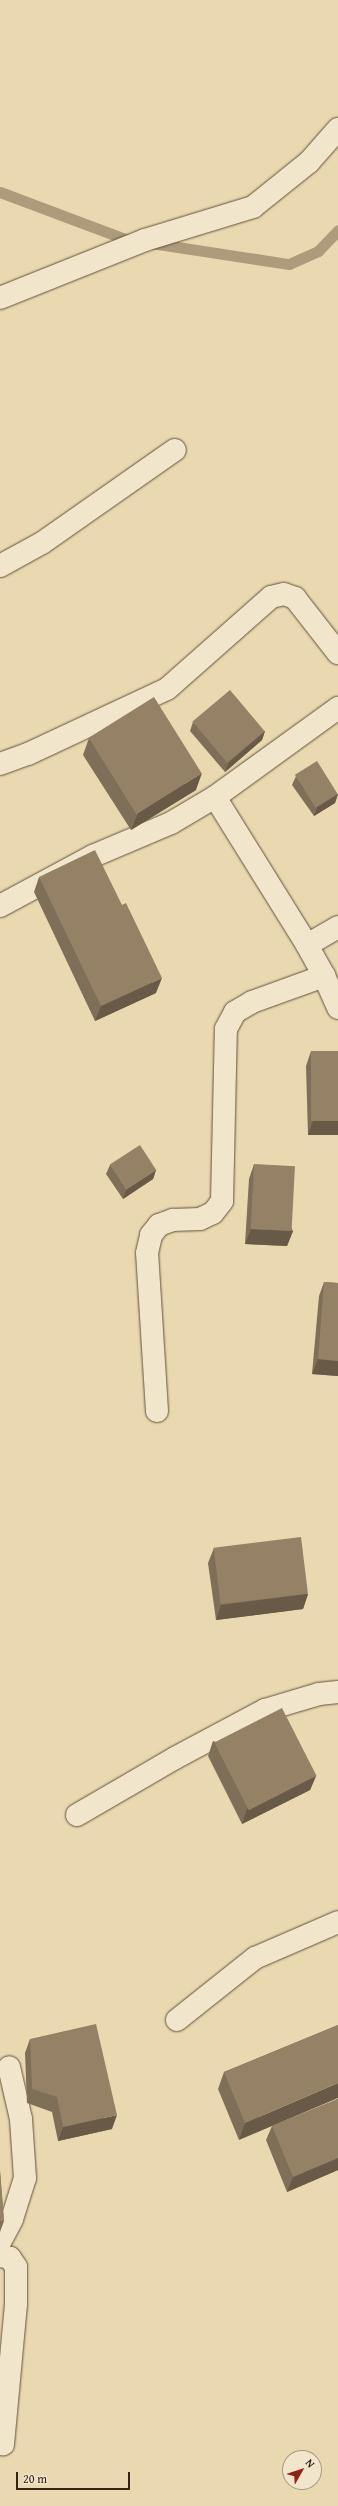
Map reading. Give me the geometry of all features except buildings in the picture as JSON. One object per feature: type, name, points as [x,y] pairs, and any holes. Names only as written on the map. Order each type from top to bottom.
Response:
[{"type":"street","points":[[0,298],[145,240],[253,207],[309,162],[338,130]]},
{"type":"street","points":[[0,566],[42,544],[175,450]]},
{"type":"street","points":[[0,764],[28,754],[167,689],[271,597],[284,594],[295,598],[338,653]]},
{"type":"street","points":[[0,906],[93,856],[171,823],[215,798],[338,708]]},
{"type":"street","points":[[215,798],[307,945],[324,976],[338,1008]]},
{"type":"street","points":[[307,945],[338,927]]},
{"type":"street","points":[[157,1411],[147,1253],[151,1236],[159,1225],[173,1220],[200,1219],[213,1214],[222,1201],[226,1029],[235,1012],[252,1002],[324,976]]},
{"type":"street","points":[[77,1815],[175,1758],[265,1710],[319,1694],[338,1692]]},
{"type":"street","points":[[177,2020],[255,1958],[338,1922]]},
{"type":"street","points":[[0,2242],[12,2219],[25,2178],[21,2119],[9,2067]]},
{"type":"street","points":[[0,2256],[10,2258],[16,2267],[16,2304],[3,2444]]},
{"type":"waterway","points":[[0,192],[125,239],[289,264],[318,251],[338,230]]}]
